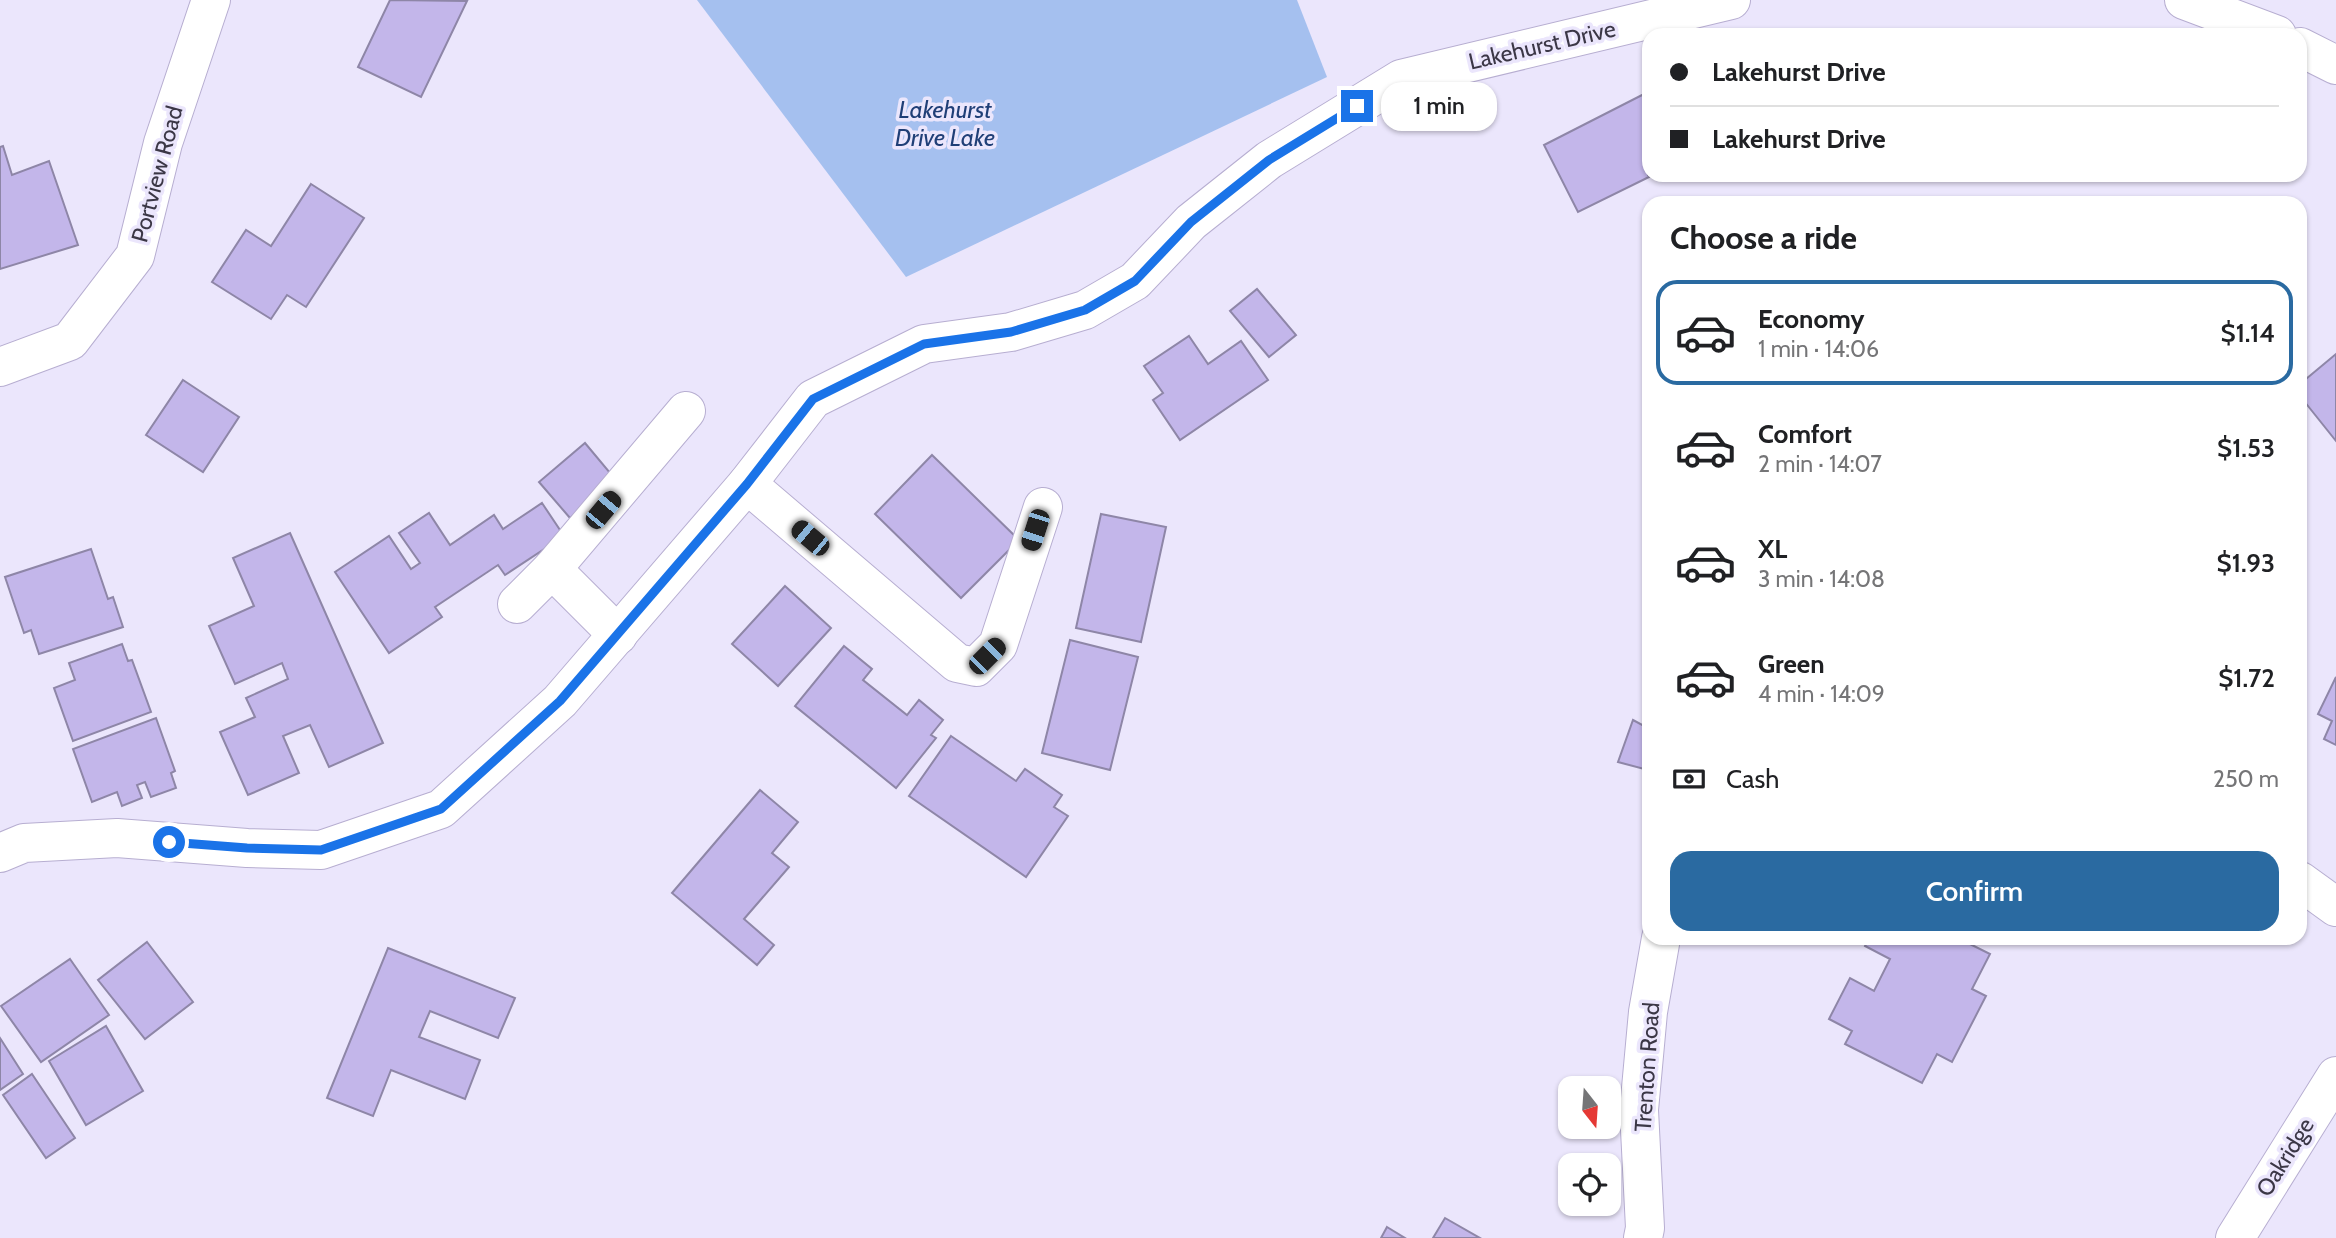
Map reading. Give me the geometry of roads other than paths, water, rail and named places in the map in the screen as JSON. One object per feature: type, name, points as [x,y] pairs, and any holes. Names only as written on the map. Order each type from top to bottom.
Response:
[{"type":"street","name":"Portview Road","points":[[0,367],[70,341],[135,256],[163,143],[211,0]]},
{"type":"street","name":"Lakehurst Drive","points":[[0,853],[24,843],[117,838],[247,848],[321,850],[441,809],[560,701],[747,484],[813,399],[924,344],[1011,332],[1085,310],[1135,281],[1191,222],[1269,160],[1401,79],[1731,0]]},
{"type":"street","points":[[2184,0],[2258,28]]},
{"type":"street","points":[[2307,50],[2336,65]]},
{"type":"street","points":[[517,604],[552,569],[686,411]]},
{"type":"street","points":[[747,484],[957,663],[976,667],[998,645],[1043,507]]},
{"type":"street","points":[[552,569],[618,635]]},
{"type":"street","points":[[2307,886],[2336,907]]},
{"type":"street","name":"Trenton Road","points":[[1643,1238],[1645,1228],[1639,1110],[1648,1012],[1660,945]]},
{"type":"street","name":"Oakridge","points":[[2235,1238],[2336,1076]]},
{"type":"water","name":"Lakehurst Drive Lake","points":[[697,0],[1297,0],[1327,77],[906,277]]}]
